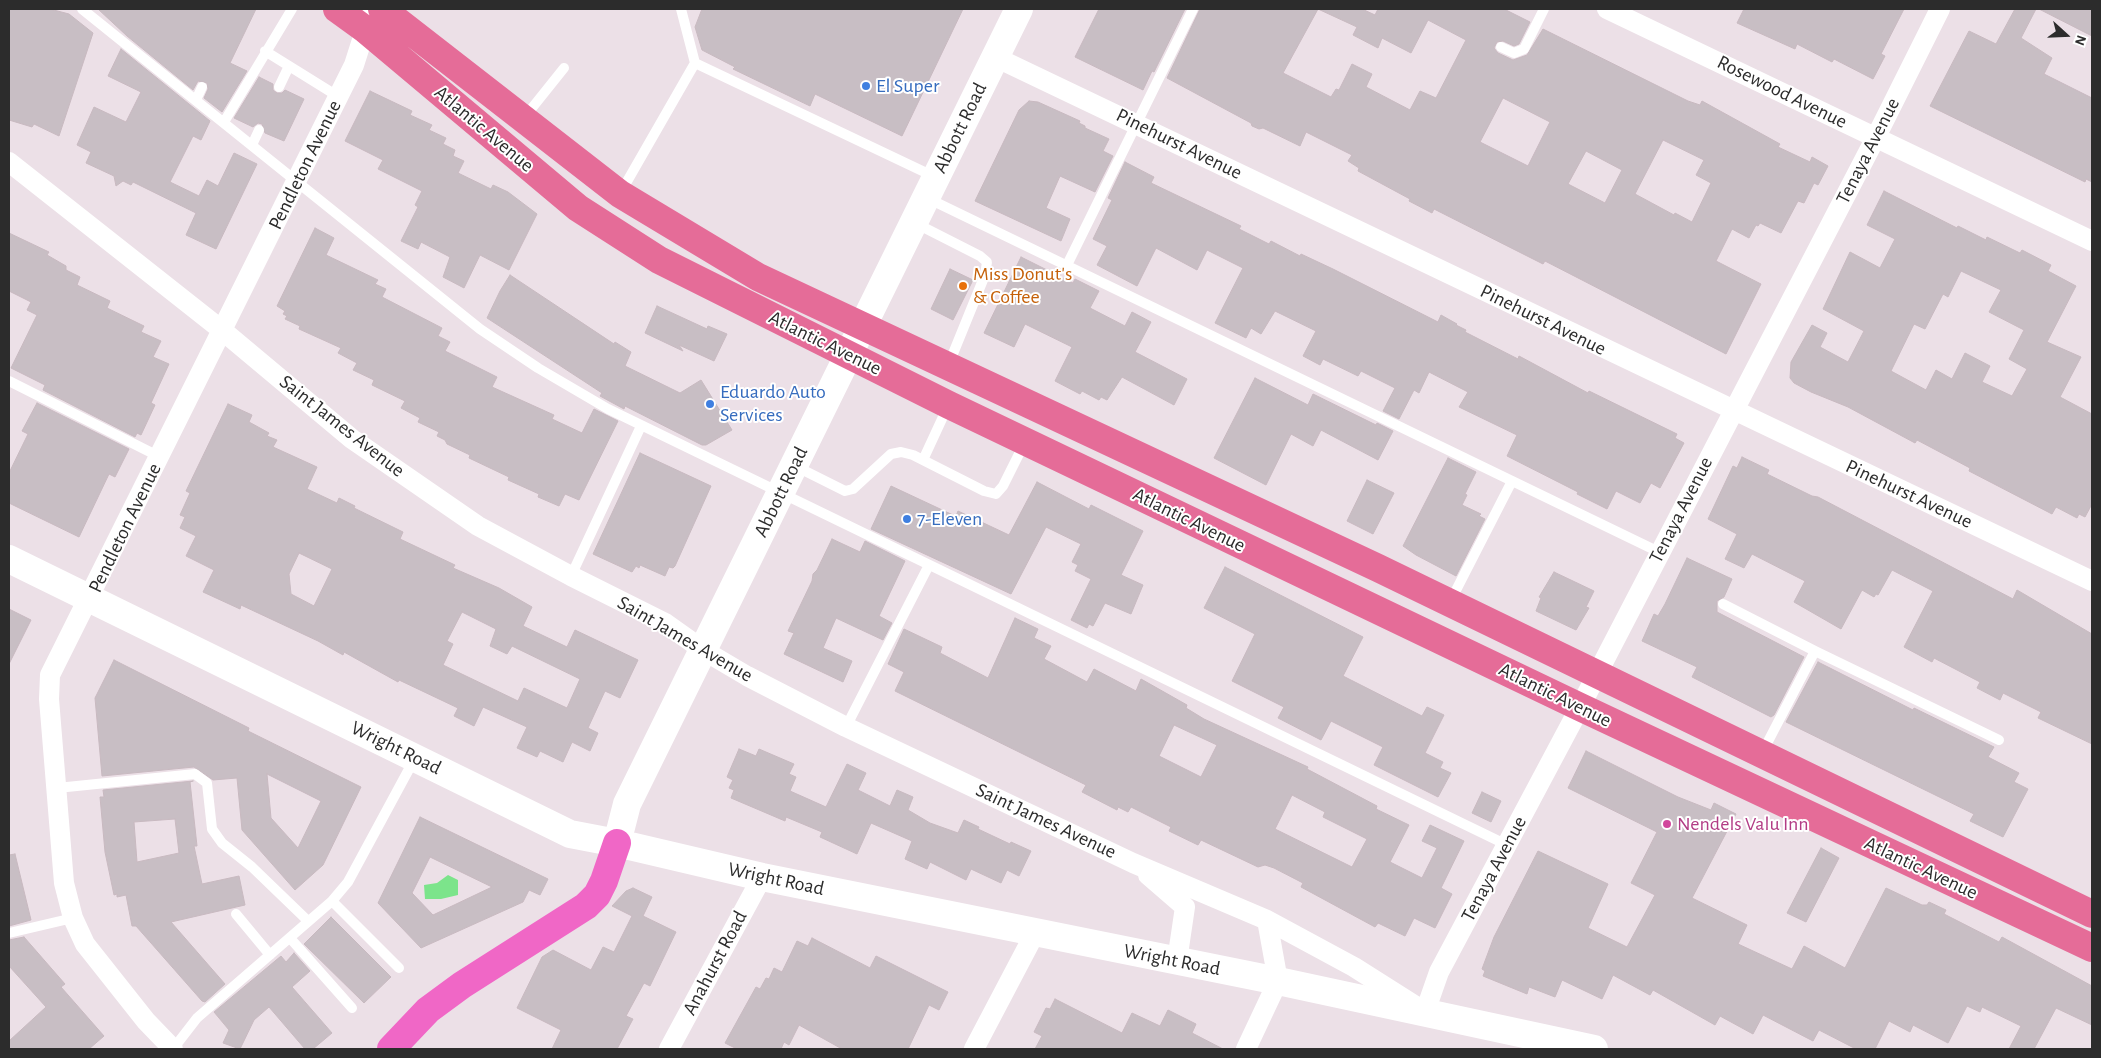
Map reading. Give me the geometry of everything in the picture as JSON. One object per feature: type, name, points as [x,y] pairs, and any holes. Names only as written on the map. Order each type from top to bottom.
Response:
[{"type":"highway","points":[[390,1049],[428,1010],[462,985],[586,906],[597,895],[604,881],[617,843]]},
{"type":"main road","name":"Atlantic Avenue","points":[[337,9],[369,19],[578,208],[659,260],[949,405],[1580,707],[2092,948]]},
{"type":"main road","name":"Atlantic Avenue","points":[[382,9],[620,194],[758,277],[1450,603],[2092,914]]},
{"type":"street","name":"Abbott Road","points":[[617,843],[627,804],[1019,9]]},
{"type":"street","name":"Rosewood Avenue","points":[[1607,9],[2092,241]]},
{"type":"street","name":"Tenaya Avenue","points":[[1425,1012],[1439,972],[1580,707],[1876,137],[1940,9]]},
{"type":"street","name":"Pendleton Avenue","points":[[173,1049],[146,1022],[85,944],[73,918],[64,883],[49,699],[50,675],[339,97],[354,64],[369,19]]},
{"type":"street","name":"Pinehurst Avenue","points":[[995,57],[2092,581]]},
{"type":"street","name":"Saint James Avenue","points":[[9,162],[223,331],[352,439],[478,526],[571,576],[666,623],[735,670],[846,727],[1133,863],[1267,920],[1354,967],[1425,1012]]},
{"type":"street","name":"Wright Road","points":[[9,559],[570,834],[762,877],[1278,980],[1425,1012],[1536,1044],[1594,1049]]},
{"type":"street","points":[[1133,863],[1186,907],[1177,961]]},
{"type":"street","name":"Anahurst Road","points":[[669,1049],[762,877]]},
{"type":"street","points":[[1246,1049],[1278,980],[1267,920]]},
{"type":"street","points":[[974,1049],[1035,933]]},
{"type":"lane","points":[[82,9],[480,329],[546,372],[641,426],[1507,845]]},
{"type":"lane","points":[[224,122],[292,9]]},
{"type":"lane","points":[[620,194],[695,63],[680,9]]},
{"type":"lane","points":[[1068,265],[1193,9]]},
{"type":"lane","points":[[1502,47],[1514,53],[1524,49],[1544,9]]},
{"type":"lane","points":[[266,51],[339,97]]},
{"type":"lane","points":[[695,63],[931,188],[1068,265],[1660,552]]},
{"type":"lane","points":[[279,87],[289,66]]},
{"type":"lane","points":[[524,119],[564,68]]},
{"type":"lane","points":[[196,100],[202,87]]},
{"type":"lane","points":[[252,145],[260,130]]},
{"type":"lane","points":[[914,222],[980,256],[987,262],[985,275],[948,367]]},
{"type":"lane","points":[[9,381],[160,457]]},
{"type":"lane","points":[[922,460],[949,405]]},
{"type":"lane","points":[[571,576],[641,426]]},
{"type":"lane","points":[[794,466],[845,491],[853,489],[891,454],[901,452],[922,460],[984,491],[996,494],[1003,486],[1026,441]]},
{"type":"lane","points":[[1450,603],[1512,481]]},
{"type":"lane","points":[[846,727],[929,565]]},
{"type":"lane","points":[[1723,604],[1999,740]]},
{"type":"lane","points":[[1761,754],[1815,651]]},
{"type":"lane","points":[[173,1049],[197,1018],[332,901],[348,882],[415,758]]},
{"type":"lane","points":[[57,788],[195,774],[207,783],[212,829],[222,843],[252,867],[308,921]]},
{"type":"lane","points":[[332,901],[399,968]]},
{"type":"lane","points":[[236,914],[270,955]]},
{"type":"lane","points":[[9,933],[73,918]]},
{"type":"lane","points":[[290,938],[352,1008]]},
{"type":"shaded area","points":[[448,875],[458,880],[458,895],[441,899],[425,899],[424,885],[437,883]]},
{"type":"building","points":[[9,9],[50,9],[69,14],[93,33],[59,136],[34,124],[32,127],[9,120]]},
{"type":"building","points":[[98,9],[256,9],[230,63],[247,71],[222,112],[204,98],[208,89],[207,83],[198,81],[193,90],[127,36]]},
{"type":"building","points":[[702,9],[963,9],[902,136],[815,94],[810,106],[733,69],[735,67],[702,50],[695,27]]},
{"type":"building","points":[[1099,9],[1185,9],[1143,90],[1075,57]]},
{"type":"building","points":[[1200,9],[1318,9],[1362,9],[1375,15],[1378,9],[1504,9],[1530,22],[1519,44],[1514,46],[1503,41],[1497,42],[1494,48],[1498,53],[1513,60],[1527,55],[1543,29],[1688,101],[1700,105],[1702,101],[1780,144],[1778,147],[1810,162],[1812,157],[1828,166],[1818,185],[1814,183],[1804,203],[1798,201],[1781,233],[1760,223],[1758,226],[1756,225],[1749,238],[1732,229],[1716,261],[1761,284],[1726,354],[1545,261],[1543,264],[1434,209],[1432,213],[1409,201],[1410,199],[1358,171],[1359,168],[1348,161],[1352,155],[1306,132],[1300,146],[1263,128],[1259,129],[1252,126],[1251,123],[1167,78]],"holes":[[[1318,9],[1357,27],[1353,35],[1378,48],[1382,38],[1411,53],[1428,20],[1466,40],[1436,98],[1420,91],[1410,110],[1366,87],[1372,74],[1352,64],[1339,90],[1336,89],[1331,97],[1283,73]],[[1503,98],[1550,122],[1528,166],[1480,142]],[[1663,140],[1704,160],[1696,175],[1711,183],[1692,222],[1675,213],[1674,215],[1635,194]],[[1586,151],[1622,170],[1605,203],[1568,184]]]},
{"type":"building","points":[[1744,9],[1904,9],[1881,54],[1885,56],[1873,79],[1834,59],[1832,62],[1797,44],[1795,49],[1737,23]]},
{"type":"building","points":[[2015,9],[2036,9],[2021,38],[2052,58],[2044,74],[2092,98],[2092,182],[2086,179],[2085,182],[1930,106],[1969,31],[1996,44]]},
{"type":"building","points":[[2039,9],[2092,9],[2092,36]]},
{"type":"building","points":[[121,49],[210,121],[201,140],[193,136],[170,182],[199,196],[207,180],[218,186],[234,153],[257,164],[216,249],[186,235],[196,213],[133,182],[131,185],[123,181],[116,186],[114,176],[86,163],[91,152],[77,145],[94,107],[126,122],[141,92],[108,76]]},
{"type":"building","points":[[259,77],[273,84],[273,90],[277,93],[282,93],[285,90],[304,99],[284,141],[265,133],[262,124],[258,123],[253,127],[234,118]]},
{"type":"building","points":[[370,91],[412,111],[410,115],[432,125],[429,130],[446,138],[443,144],[455,150],[453,156],[464,161],[458,173],[491,189],[493,185],[508,192],[537,214],[509,270],[480,255],[464,288],[443,277],[450,257],[421,242],[418,249],[401,241],[418,207],[415,205],[422,191],[378,169],[383,160],[345,141]]},
{"type":"building","points":[[1029,101],[1038,102],[1080,121],[1079,123],[1085,126],[1085,128],[1109,139],[1103,151],[1113,156],[1095,192],[1060,176],[1046,208],[1070,219],[1061,241],[975,201],[1019,110]]},
{"type":"building","points":[[1125,162],[1154,177],[1151,183],[1241,226],[1239,229],[1269,244],[1271,241],[1300,256],[1301,254],[1438,322],[1441,315],[1466,330],[1465,332],[1518,359],[1519,356],[1588,393],[1589,391],[1677,434],[1675,438],[1684,443],[1660,488],[1651,483],[1640,503],[1616,491],[1607,509],[1507,456],[1517,435],[1459,407],[1468,392],[1429,372],[1419,393],[1414,390],[1399,419],[1383,411],[1395,388],[1361,371],[1358,376],[1323,359],[1320,365],[1303,356],[1316,331],[1275,311],[1261,334],[1251,328],[1246,338],[1215,323],[1243,268],[1207,250],[1197,270],[1156,248],[1137,286],[1097,265],[1107,246],[1093,239],[1112,200],[1108,198]]},
{"type":"building","points":[[1884,191],[1957,228],[1958,226],[1986,240],[1987,237],[2020,253],[2022,250],[2051,265],[2048,271],[2076,286],[2047,342],[2081,357],[2060,397],[2092,414],[2092,504],[2085,517],[2079,514],[2077,518],[2056,507],[2052,514],[1969,471],[1970,468],[1917,440],[1915,443],[1848,407],[1811,392],[1794,383],[1790,378],[1791,362],[1812,325],[1827,333],[1820,347],[1848,362],[1864,331],[1823,309],[1850,252],[1880,268],[1895,239],[1867,225]],"holes":[[[1961,271],[2001,290],[1989,312],[2024,330],[2009,359],[2027,369],[2012,396],[1982,382],[1990,366],[1965,353],[1952,379],[1936,370],[1926,390],[1891,371],[1914,324],[1925,329],[1943,294],[1948,297]]]},
{"type":"building","points":[[315,228],[334,238],[326,255],[378,280],[375,284],[386,289],[382,297],[442,328],[438,336],[450,342],[445,351],[497,377],[492,387],[554,415],[552,419],[582,433],[594,409],[618,421],[579,500],[565,494],[559,506],[538,497],[539,494],[508,480],[509,477],[469,458],[470,455],[447,444],[445,440],[437,436],[439,432],[418,422],[420,418],[401,408],[405,401],[372,385],[374,380],[353,370],[357,363],[338,353],[341,348],[299,329],[300,326],[285,319],[287,316],[283,314],[285,311],[277,306]]},
{"type":"building","points":[[9,233],[49,252],[47,255],[66,266],[66,270],[80,277],[77,285],[110,301],[107,308],[144,326],[141,332],[161,341],[153,357],[169,364],[151,403],[155,405],[141,435],[137,433],[135,437],[43,390],[45,385],[11,368],[37,315],[27,310],[31,302],[9,291]]},
{"type":"building","points":[[1021,257],[1073,283],[1075,279],[1099,291],[1090,308],[1125,326],[1132,312],[1151,322],[1135,352],[1187,379],[1174,405],[1122,377],[1107,400],[1101,397],[1099,400],[1082,391],[1080,394],[1055,381],[1072,347],[1025,324],[1014,347],[984,333]]},
{"type":"building","points":[[950,269],[973,280],[953,320],[931,309]]},
{"type":"building","points":[[510,275],[614,344],[615,342],[631,352],[625,366],[680,393],[701,380],[732,430],[706,445],[702,445],[625,406],[624,409],[600,396],[602,393],[487,318]]},
{"type":"building","points":[[657,306],[707,329],[708,326],[727,334],[714,361],[679,345],[683,351],[645,333]]},
{"type":"building","points":[[1255,378],[1308,405],[1313,394],[1376,425],[1377,423],[1393,431],[1378,460],[1321,430],[1313,446],[1291,434],[1266,485],[1214,458]]},
{"type":"building","points":[[37,403],[129,449],[115,477],[109,474],[79,537],[9,503],[9,473],[28,434],[22,431]]},
{"type":"building","points":[[228,404],[252,415],[249,422],[269,433],[267,436],[277,440],[273,447],[317,467],[307,489],[337,503],[339,498],[355,506],[354,508],[403,532],[400,539],[455,565],[453,568],[499,588],[532,607],[523,626],[567,647],[575,630],[638,660],[620,698],[605,691],[588,728],[598,733],[590,751],[572,742],[563,762],[540,751],[537,757],[517,748],[527,727],[483,707],[474,726],[454,716],[458,708],[399,680],[398,682],[344,652],[343,655],[318,641],[241,605],[240,609],[203,592],[214,570],[186,556],[196,536],[180,528],[185,517],[180,515],[190,493],[186,491]],"holes":[[[299,553],[332,569],[314,606],[291,594],[289,574]],[[462,612],[496,629],[490,646],[507,654],[512,646],[580,679],[567,708],[524,688],[518,701],[443,665],[453,644],[447,641]]]},
{"type":"building","points":[[640,453],[711,486],[675,566],[673,568],[669,567],[665,576],[640,565],[639,568],[636,566],[632,572],[593,554]]},
{"type":"building","points":[[1742,457],[1769,470],[1767,474],[1812,496],[1818,497],[2013,599],[2017,590],[2092,634],[2092,744],[2038,718],[2041,712],[2003,693],[2000,700],[1977,688],[1980,682],[1934,658],[1932,662],[1904,647],[1933,591],[1892,570],[1878,595],[1876,594],[1874,597],[1862,590],[1841,629],[1794,602],[1805,581],[1752,554],[1744,568],[1725,559],[1737,534],[1708,519],[1733,466],[1737,468]]},
{"type":"building","points":[[1448,458],[1476,472],[1465,494],[1467,495],[1462,505],[1481,514],[1479,516],[1485,519],[1456,576],[1403,546]]},
{"type":"building","points":[[1367,480],[1394,493],[1373,534],[1347,521]]},
{"type":"building","points":[[1037,482],[1089,509],[1091,505],[1143,531],[1121,575],[1143,585],[1131,614],[1105,603],[1093,626],[1089,624],[1087,628],[1071,620],[1091,579],[1075,571],[1078,565],[1072,562],[1081,544],[1046,527],[1011,594],[871,529],[891,486],[953,515],[956,516],[958,511],[1009,535]]},
{"type":"building","points":[[832,539],[860,552],[865,541],[905,561],[879,616],[892,623],[883,640],[836,618],[823,648],[852,661],[843,682],[784,654],[794,633],[788,631],[812,581],[813,574],[817,570]]},
{"type":"building","points":[[1687,558],[1732,579],[1724,597],[1717,601],[1717,612],[1804,657],[1774,715],[1771,717],[1692,677],[1697,667],[1642,641],[1654,614],[1658,616],[1665,604]]},
{"type":"building","points":[[1225,567],[1363,637],[1343,676],[1422,716],[1427,707],[1444,715],[1425,753],[1443,762],[1440,768],[1451,773],[1438,797],[1374,765],[1383,747],[1331,721],[1321,740],[1278,718],[1284,707],[1232,681],[1255,634],[1204,608]]},
{"type":"building","points":[[1554,572],[1594,591],[1586,607],[1589,608],[1576,630],[1536,611],[1541,598],[1539,597]]},
{"type":"building","points":[[9,609],[31,620],[9,664]]},
{"type":"building","points":[[1015,618],[1038,629],[1034,638],[1051,646],[1044,659],[1087,682],[1094,669],[1136,691],[1141,679],[1187,705],[1186,708],[1204,719],[1308,767],[1307,769],[1377,806],[1376,809],[1409,825],[1390,862],[1422,878],[1437,848],[1422,841],[1430,825],[1464,841],[1441,888],[1452,894],[1435,928],[1414,918],[1405,936],[1378,923],[1375,927],[1301,887],[1303,883],[1274,868],[1265,865],[1258,867],[1201,840],[1198,845],[1169,831],[1171,827],[1131,807],[1128,812],[1118,807],[1117,810],[1082,792],[1086,785],[895,691],[904,672],[888,664],[904,629],[942,647],[940,653],[988,678]],"holes":[[[1174,725],[1217,745],[1201,777],[1159,756]],[[1292,795],[1325,812],[1323,817],[1367,839],[1352,867],[1275,829]]]},
{"type":"building","points":[[114,660],[249,728],[248,731],[361,787],[323,865],[295,890],[242,830],[237,778],[213,780],[194,767],[102,776],[95,698]],"holes":[[[267,774],[321,801],[298,848],[271,818]]]},
{"type":"building","points":[[1818,662],[1913,710],[1914,708],[1994,747],[1988,757],[2019,773],[2014,782],[2028,789],[2003,837],[1970,821],[1974,814],[1786,722]]},
{"type":"building","points":[[739,749],[756,756],[759,749],[794,764],[789,774],[796,777],[790,791],[826,807],[847,764],[866,773],[858,790],[890,806],[897,790],[913,797],[908,810],[930,823],[958,833],[964,820],[979,827],[978,829],[1010,844],[1011,842],[1031,851],[1019,876],[1007,870],[1001,883],[971,869],[966,880],[930,862],[927,869],[905,859],[912,841],[871,823],[857,854],[820,837],[822,832],[786,817],[785,821],[731,798],[734,790],[729,788],[733,780],[727,777]]},
{"type":"building","points":[[1586,751],[1678,797],[1711,810],[1714,803],[1736,814],[1692,898],[1747,925],[1738,944],[1792,969],[1804,946],[1845,968],[1886,888],[1922,905],[1927,905],[1929,902],[1946,910],[1944,914],[1999,942],[2002,937],[2092,986],[2092,1025],[2056,1008],[2034,1049],[2009,1049],[2021,1026],[1982,1007],[1980,1012],[1967,1006],[1948,1043],[1913,1025],[1910,1032],[1889,1021],[1875,1049],[1856,1049],[1819,1030],[1813,1041],[1763,1015],[1753,1034],[1720,1016],[1715,1025],[1653,990],[1650,995],[1613,975],[1602,999],[1562,980],[1555,997],[1529,987],[1527,994],[1483,976],[1485,971],[1482,969],[1494,937],[1538,851],[1608,884],[1588,928],[1627,947],[1655,895],[1631,883],[1657,832],[1568,788]]},
{"type":"building","points":[[193,781],[190,782],[197,846],[194,846],[202,884],[239,876],[245,905],[171,922],[225,984],[205,1002],[202,1001],[136,926],[132,926],[126,895],[117,897],[117,894],[114,895],[105,852],[100,797],[104,797],[103,790]],"holes":[[[175,819],[179,853],[137,862],[134,822]]]},
{"type":"building","points":[[1482,792],[1501,801],[1491,822],[1472,813]]},
{"type":"building","points":[[420,817],[548,879],[540,895],[529,890],[523,902],[421,948],[378,903]],"holes":[[[430,857],[492,887],[433,915],[412,893]]]},
{"type":"building","points":[[1821,848],[1839,858],[1806,922],[1787,913]]},
{"type":"building","points":[[15,854],[31,920],[9,926],[9,855]]},
{"type":"building","points":[[633,888],[652,897],[643,916],[676,932],[650,986],[644,983],[626,1016],[633,1019],[617,1049],[552,1049],[561,1030],[517,1008],[542,957],[553,950],[591,970],[603,947],[614,952],[632,916],[612,906],[626,891]]},
{"type":"building","points":[[331,917],[391,977],[364,1003],[304,944]]},
{"type":"building","points":[[24,937],[65,984],[61,987],[104,1036],[89,1049],[9,1049],[9,1041],[46,1007],[9,966],[9,940]]},
{"type":"building","points":[[812,938],[870,968],[876,956],[948,992],[939,1010],[929,1005],[908,1049],[842,1049],[799,1025],[789,1045],[784,1042],[781,1049],[737,1049],[725,1043],[756,987],[760,989],[766,978],[769,979],[774,968],[782,972],[797,941],[808,946]]},
{"type":"building","points":[[294,953],[310,971],[292,987],[332,1033],[313,1049],[305,1049],[269,1007],[254,1020],[240,1049],[223,1043],[229,1030],[214,1012],[281,956],[286,962]]},
{"type":"building","points":[[1055,999],[1122,1033],[1132,1013],[1160,1026],[1168,1010],[1196,1024],[1192,1033],[1223,1049],[1035,1049],[1042,1036],[1034,1032],[1046,1008],[1050,1009]]},
{"type":"place","name":"El Super","points":[[866,86]]},
{"type":"place","name":"Miss Donut's & Coffee","points":[[963,286]]},
{"type":"place","name":"Eduardo Auto Services","points":[[710,404]]},
{"type":"place","name":"7-Eleven","points":[[907,519]]},
{"type":"place","name":"Nendels Valu Inn","points":[[1667,824]]}]
